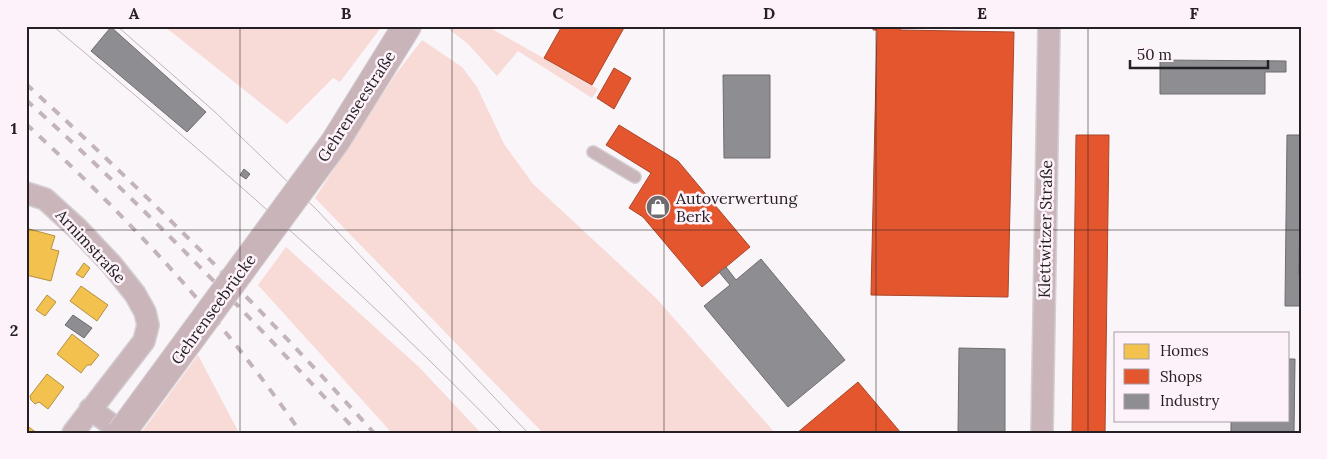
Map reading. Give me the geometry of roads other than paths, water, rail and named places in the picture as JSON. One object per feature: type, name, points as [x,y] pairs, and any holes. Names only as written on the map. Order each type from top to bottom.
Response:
[{"type":"main road","name":"Gehrenseestraße","points":[[304,184],[335,142],[407,26]]},
{"type":"main road","name":"Gehrenseebrücke","points":[[122,433],[304,184]]},
{"type":"street","name":"Klettwitzer Straße","points":[[1042,433],[1049,26]]},
{"type":"street","name":"Arnimstraße","points":[[26,193],[45,198],[78,229],[112,265],[135,294],[145,312],[148,325],[144,341],[90,409]]},
{"type":"street","points":[[73,433],[90,409],[122,433]]},
{"type":"lane","points":[[593,152],[635,177]]},
{"type":"tram line","points":[[53,26],[283,224],[449,379],[502,433]]},
{"type":"tram line","points":[[117,26],[215,112],[316,209],[528,433]]},
{"type":"railway","points":[[26,84],[161,211],[248,298],[374,433]]},
{"type":"railway","points":[[26,100],[112,180],[196,263],[358,433]]},
{"type":"railway","points":[[26,124],[101,196],[206,309],[239,349],[301,433]]},
{"type":"place","name":"Autoverwertung Berk","points":[[658,207]]}]
